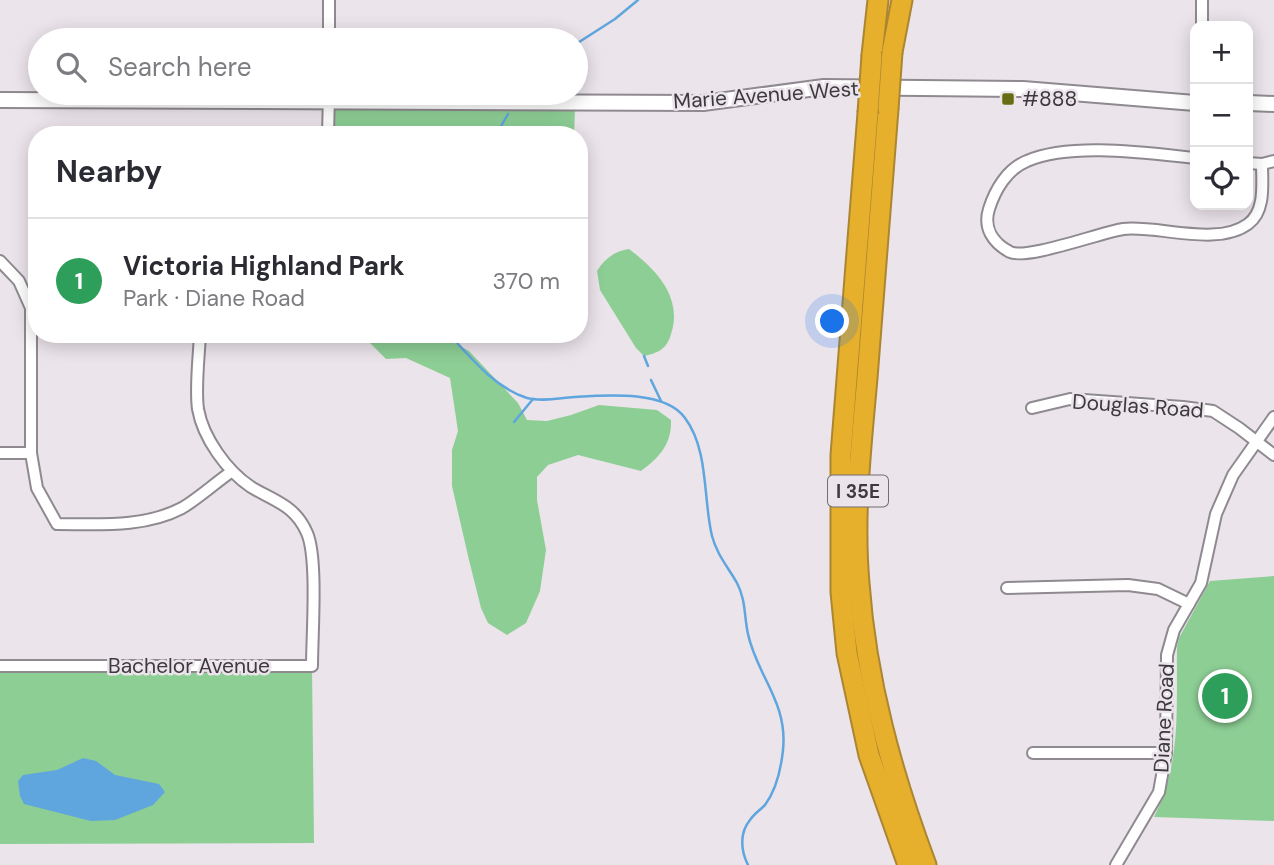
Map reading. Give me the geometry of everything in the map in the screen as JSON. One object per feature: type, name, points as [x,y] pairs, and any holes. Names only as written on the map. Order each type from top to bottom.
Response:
[{"type":"highway","name":"I 35E","points":[[878,0],[841,455],[841,592],[847,653],[869,755],[908,865]]},
{"type":"highway","name":"I 35E","points":[[902,0],[892,52],[858,485],[859,581],[867,659],[887,749],[926,865]]},
{"type":"street","points":[[329,0],[329,28]]},
{"type":"street","points":[[1202,0],[1202,21]]},
{"type":"street","name":"Marie Avenue West","points":[[588,101],[703,103],[824,87],[1023,89],[1190,103]]},
{"type":"street","name":"Marie Avenue West","points":[[0,100],[28,100]]},
{"type":"street","points":[[1253,103],[1274,104]]},
{"type":"street","points":[[328,126],[329,105]]},
{"type":"street","points":[[1190,158],[1091,151],[1049,154],[1025,161],[1004,178],[993,197],[985,220],[993,241],[1012,254],[1035,252],[1106,232],[1133,228],[1191,235],[1229,231],[1249,223],[1262,203],[1262,164]]},
{"type":"street","points":[[1253,163],[1274,161]]},
{"type":"street","points":[[0,261],[19,281],[28,301]]},
{"type":"street","points":[[31,343],[31,453],[37,488],[57,524],[122,524],[151,519],[182,508],[231,472],[206,433],[198,409],[200,343]]},
{"type":"street","name":"Douglas Road","points":[[1032,408],[1070,399],[1213,411],[1274,455]]},
{"type":"street","name":"Diane Road","points":[[1116,865],[1159,792],[1166,753],[1167,655],[1174,630],[1201,583],[1216,514],[1233,475],[1274,417]]},
{"type":"street","points":[[0,453],[31,453]]},
{"type":"street","name":"Bachelor Avenue","points":[[0,666],[312,666],[312,553],[307,534],[288,506],[231,472]]},
{"type":"street","points":[[1007,589],[1128,585],[1158,589],[1189,604]]},
{"type":"street","points":[[1033,752],[1166,753]]},
{"type":"green space","points":[[335,107],[575,109],[574,126],[334,126]]},
{"type":"green space","points":[[629,249],[658,276],[673,308],[674,321],[667,343],[658,352],[644,356],[636,348],[600,290],[597,271],[611,256]]},
{"type":"green space","points":[[370,343],[455,343],[469,351],[518,403],[527,420],[547,421],[599,405],[657,410],[671,420],[671,429],[663,450],[641,471],[578,455],[548,465],[537,477],[537,500],[546,550],[540,591],[526,623],[507,635],[488,623],[481,608],[452,486],[452,450],[458,431],[450,378],[406,358],[386,359]]},
{"type":"green space","points":[[1274,576],[1274,821],[1154,817],[1169,775],[1176,734],[1179,638],[1210,581]]},
{"type":"green space","points":[[312,666],[314,843],[0,844],[0,672],[303,672]]},
{"type":"water","points":[[83,758],[96,761],[115,775],[159,784],[165,792],[153,805],[115,820],[91,821],[24,804],[18,781],[23,775],[57,770]]},
{"type":"waterway","points":[[588,36],[638,0]]},
{"type":"waterway","points":[[501,126],[508,114]]},
{"type":"waterway","points":[[457,343],[494,380],[527,398],[545,400],[618,395],[650,399],[676,409],[693,431],[702,460],[714,543],[740,589],[752,649],[776,703],[783,733],[782,757],[775,786],[765,805],[746,825],[744,831],[743,848],[748,865]]},
{"type":"waterway","points":[[644,356],[648,366]]},
{"type":"waterway","points":[[651,380],[661,401]]},
{"type":"waterway","points":[[514,422],[533,399]]},
{"type":"place","name":"#888","points":[[1008,99]]},
{"type":"place","name":"Victoria Highland Park","points":[[1225,696]]}]
